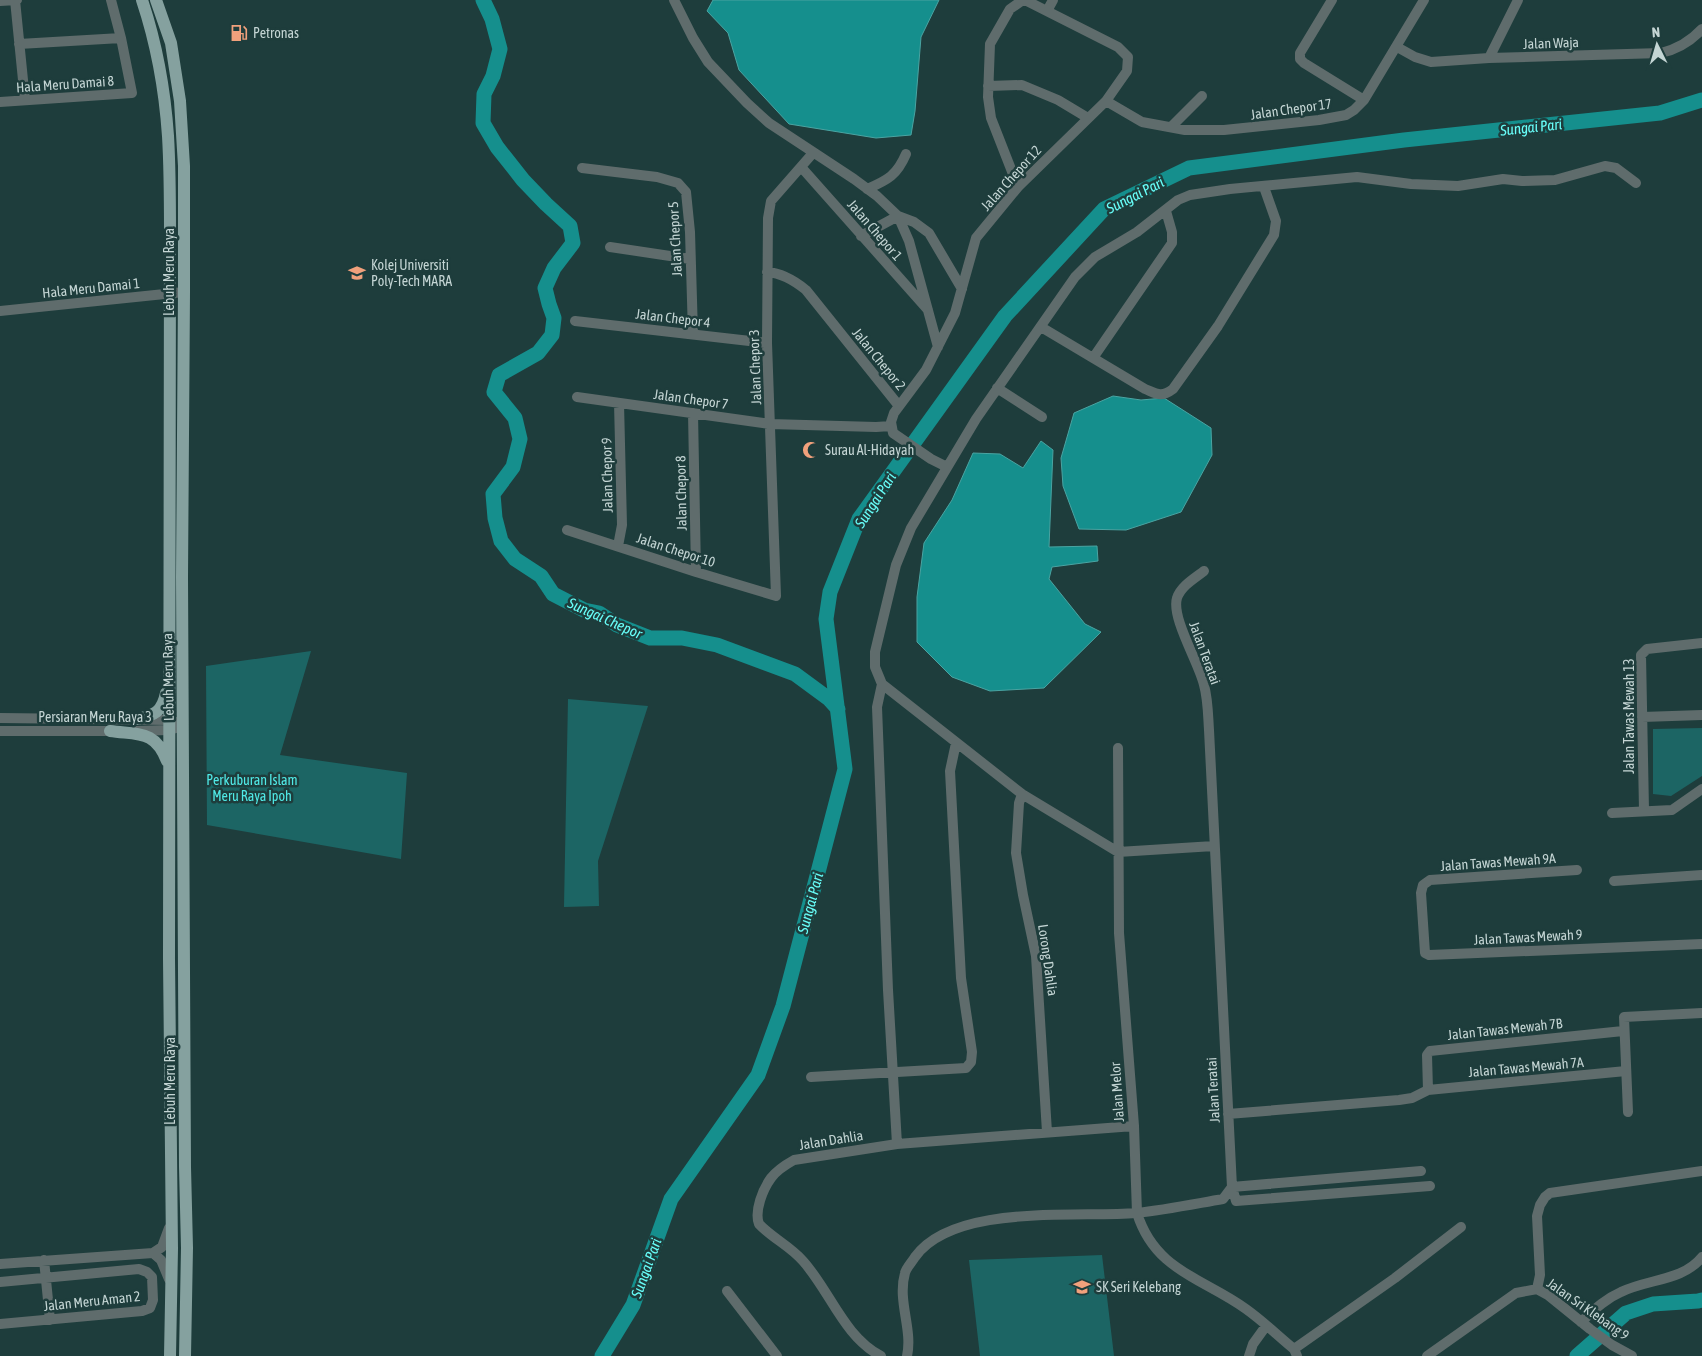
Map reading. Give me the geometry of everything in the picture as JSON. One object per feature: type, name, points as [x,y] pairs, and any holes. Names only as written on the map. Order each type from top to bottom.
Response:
[{"type":"main road","name":"Lebuh Meru Raya","points":[[142,0],[159,70],[168,135],[171,293],[169,725],[170,1356]]},
{"type":"main road","name":"Lebuh Meru Raya","points":[[156,0],[171,43],[180,100],[184,166],[182,576],[187,1248],[185,1356]]},
{"type":"main road","points":[[138,719],[157,713],[163,706],[170,674]]},
{"type":"main road","points":[[110,731],[139,735],[156,740],[163,750],[169,765]]},
{"type":"street","points":[[0,1],[16,0],[24,100]]},
{"type":"street","points":[[19,44],[121,38],[111,0]]},
{"type":"street","points":[[674,0],[693,38],[708,62],[769,124],[867,189],[898,216],[914,222],[929,233],[962,288]]},
{"type":"street","points":[[1018,187],[990,118],[988,86],[990,44],[1010,9],[1024,0]]},
{"type":"street","name":"Jalan Chepor 12","points":[[899,406],[926,370],[955,313],[976,238],[1018,187],[1106,101],[1127,71],[1128,57],[1118,47],[1024,0]]},
{"type":"street","points":[[1047,11],[1053,0]]},
{"type":"street","points":[[1332,0],[1300,53],[1300,59],[1304,64],[1364,100]]},
{"type":"street","name":"Jalan Chepor 17","points":[[1106,101],[1137,121],[1197,130],[1224,130],[1318,120],[1346,115],[1364,100],[1424,0]]},
{"type":"street","points":[[1489,58],[1518,0]]},
{"type":"street","name":"Jalan Waja","points":[[1397,46],[1415,58],[1431,62],[1489,58],[1661,53],[1675,50],[1702,29]]},
{"type":"street","name":"Hala Meru Damai 8","points":[[0,102],[132,93],[121,38]]},
{"type":"street","points":[[988,86],[1022,85],[1058,100],[1088,118]]},
{"type":"street","points":[[1171,127],[1202,96]]},
{"type":"street","name":"Jalan Chepor 3","points":[[776,596],[767,343],[768,218],[771,201],[813,154]]},
{"type":"street","points":[[867,189],[896,172],[906,154]]},
{"type":"street","points":[[1214,846],[1118,852],[1022,794],[882,684],[875,667],[875,652],[900,553],[911,528],[997,388],[1075,277],[1095,257],[1137,232],[1178,200],[1190,195],[1230,189],[1358,177],[1411,184],[1458,186],[1503,179],[1522,181],[1555,180],[1605,166],[1616,168],[1636,183]]},
{"type":"street","name":"Jalan Chepor 5","points":[[582,168],[657,177],[678,183],[686,192],[694,334]]},
{"type":"street","name":"Jalan Chepor 1","points":[[802,168],[860,236],[928,310]]},
{"type":"street","points":[[1041,327],[1145,388],[1160,395],[1166,394],[1173,389],[1218,326],[1274,236],[1276,221],[1264,187]]},
{"type":"street","points":[[1093,358],[1172,243],[1172,232],[1166,210]]},
{"type":"street","points":[[860,236],[898,216]]},
{"type":"street","name":"Jalan Chepor 1","points":[[898,216],[909,241],[938,348]]},
{"type":"street","points":[[610,247],[690,259]]},
{"type":"street","name":"Jalan Chepor 2","points":[[767,272],[775,273],[806,290],[899,406],[891,426]]},
{"type":"street","name":"Hala Meru Damai 1","points":[[0,311],[184,292]]},
{"type":"street","name":"Jalan Chepor 4","points":[[576,321],[767,343]]},
{"type":"street","points":[[997,388],[1042,417]]},
{"type":"street","name":"Jalan Chepor 7","points":[[577,397],[770,424],[891,426]]},
{"type":"street","name":"Jalan Chepor 9","points":[[618,546],[622,524],[619,403]]},
{"type":"street","name":"Jalan Chepor 8","points":[[694,413],[696,572]]},
{"type":"street","points":[[891,426],[894,433],[898,436],[947,467]]},
{"type":"street","name":"Jalan Chepor 10","points":[[567,530],[776,596]]},
{"type":"street","name":"Jalan Teratai","points":[[1204,571],[1186,585],[1177,598],[1178,620],[1204,683],[1206,694],[1232,1187]]},
{"type":"street","name":"Jalan Tawas Mewah 13","points":[[1644,810],[1641,656],[1647,649],[1702,643]]},
{"type":"street","points":[[882,684],[877,707],[890,1056],[893,1072],[897,1144]]},
{"type":"street","points":[[1642,717],[1702,716]]},
{"type":"street","name":"Persiaran Meru Raya 3","points":[[0,718],[138,719],[169,725]]},
{"type":"street","name":"Persiaran Meru Raya 3","points":[[0,731],[110,731],[184,725]]},
{"type":"street","points":[[811,1077],[966,1068],[971,1062],[972,1052],[961,978],[950,771],[956,743]]},
{"type":"street","name":"Jalan Melor","points":[[1118,748],[1119,933],[1134,1126],[1136,1212],[1148,1239],[1171,1264],[1246,1309],[1295,1353]]},
{"type":"street","points":[[1612,813],[1672,810],[1702,789]]},
{"type":"street","name":"Lorong Dahlia","points":[[1022,794],[1019,803],[1016,853],[1036,956],[1046,1132]]},
{"type":"street","name":"Jalan Tawas Mewah 9A","points":[[1423,885],[1430,880],[1576,870]]},
{"type":"street","points":[[1614,881],[1702,875]]},
{"type":"street","name":"Jalan Tawas Mewah 9","points":[[1423,885],[1421,893],[1425,954],[1428,955],[1702,944]]},
{"type":"street","points":[[1628,1112],[1623,1031],[1624,1017],[1702,1013]]},
{"type":"street","name":"Jalan Tawas Mewah 7B","points":[[1428,1090],[1426,1055],[1430,1051],[1623,1031]]},
{"type":"street","name":"Jalan Tawas Mewah 7A","points":[[1228,1114],[1400,1100],[1412,1098],[1428,1090],[1626,1071]]},
{"type":"street","name":"Jalan Dahlia","points":[[881,1356],[869,1350],[857,1338],[803,1261],[758,1224],[756,1217],[758,1206],[770,1178],[780,1168],[794,1160],[897,1144],[1134,1126]]},
{"type":"street","points":[[908,1356],[909,1347],[902,1302],[905,1272],[920,1251],[932,1240],[946,1233],[977,1223],[1020,1216],[1136,1212],[1223,1199],[1232,1187],[1421,1171]]},
{"type":"street","points":[[1538,1289],[1540,1275],[1537,1216],[1540,1205],[1550,1193],[1702,1171]]},
{"type":"street","points":[[1232,1187],[1236,1201],[1430,1186]]},
{"type":"street","points":[[0,1264],[153,1253],[162,1247],[168,1235],[171,1220]]},
{"type":"street","points":[[1295,1353],[1461,1227]]},
{"type":"street","points":[[153,1253],[161,1260],[171,1285]]},
{"type":"street","points":[[1581,1322],[1607,1299],[1630,1288],[1685,1271],[1696,1264],[1702,1257]]},
{"type":"street","points":[[44,1260],[50,1320]]},
{"type":"street","name":"Jalan Meru Aman 2","points":[[0,1282],[139,1269],[150,1273],[153,1280],[152,1304],[149,1309],[0,1324]]},
{"type":"street","name":"Jalan Sri Klebang 9","points":[[1427,1356],[1516,1293],[1538,1289],[1612,1345],[1632,1356]]},
{"type":"street","points":[[728,1291],[777,1356]]},
{"type":"street","points":[[1249,1356],[1253,1344],[1266,1326]]},
{"type":"green space","name":"Perkuburan Islam Meru Raya Ipoh","points":[[311,651],[280,755],[407,773],[401,859],[207,825],[206,666]]},
{"type":"green space","points":[[568,699],[648,706],[598,861],[599,906],[564,907]]},
{"type":"green space","points":[[1702,728],[1702,776],[1671,796],[1653,794],[1653,729]]},
{"type":"green space","points":[[1102,1255],[1114,1356],[980,1356],[969,1260]]},
{"type":"shaded area","points":[[713,0],[939,0],[921,37],[915,111],[911,135],[876,138],[789,124],[739,70],[728,33],[707,11]]},
{"type":"shaded area","points":[[1113,396],[1141,400],[1164,398],[1211,428],[1212,455],[1181,512],[1126,530],[1079,529],[1063,486],[1061,458],[1074,413]]},
{"type":"shaded area","points":[[1041,441],[1053,450],[1049,547],[1097,546],[1098,561],[1052,567],[1049,579],[1085,624],[1101,632],[1044,688],[990,691],[952,677],[917,642],[917,597],[924,543],[952,500],[973,453],[1000,454],[1023,468]]},
{"type":"waterway","name":"Sungai Chepor","points":[[483,0],[492,19],[500,49],[493,76],[484,94],[483,123],[497,147],[523,180],[570,226],[573,243],[554,268],[545,288],[554,318],[552,335],[538,353],[499,375],[494,392],[515,418],[520,439],[513,467],[493,494],[495,518],[501,541],[515,559],[541,576],[553,594],[584,610],[599,613],[617,625],[650,638],[682,638],[717,645],[795,674],[829,699],[838,709]]},
{"type":"waterway","name":"Sungai Pari","points":[[602,1356],[633,1305],[671,1199],[758,1075],[783,1006],[845,769],[826,619],[830,592],[859,519],[1005,316],[1104,209],[1189,168],[1404,140],[1660,113],[1702,100]]},
{"type":"waterway","points":[[1577,1356],[1626,1313],[1653,1304],[1702,1300]]},
{"type":"place","name":"Petronas","points":[[239,33]]},
{"type":"place","name":"Kolej Universiti Poly-Tech MARA","points":[[357,273]]},
{"type":"place","name":"Surau Al-Hidayah","points":[[811,450]]},
{"type":"place","name":"SK Seri Kelebang","points":[[1082,1287]]}]
